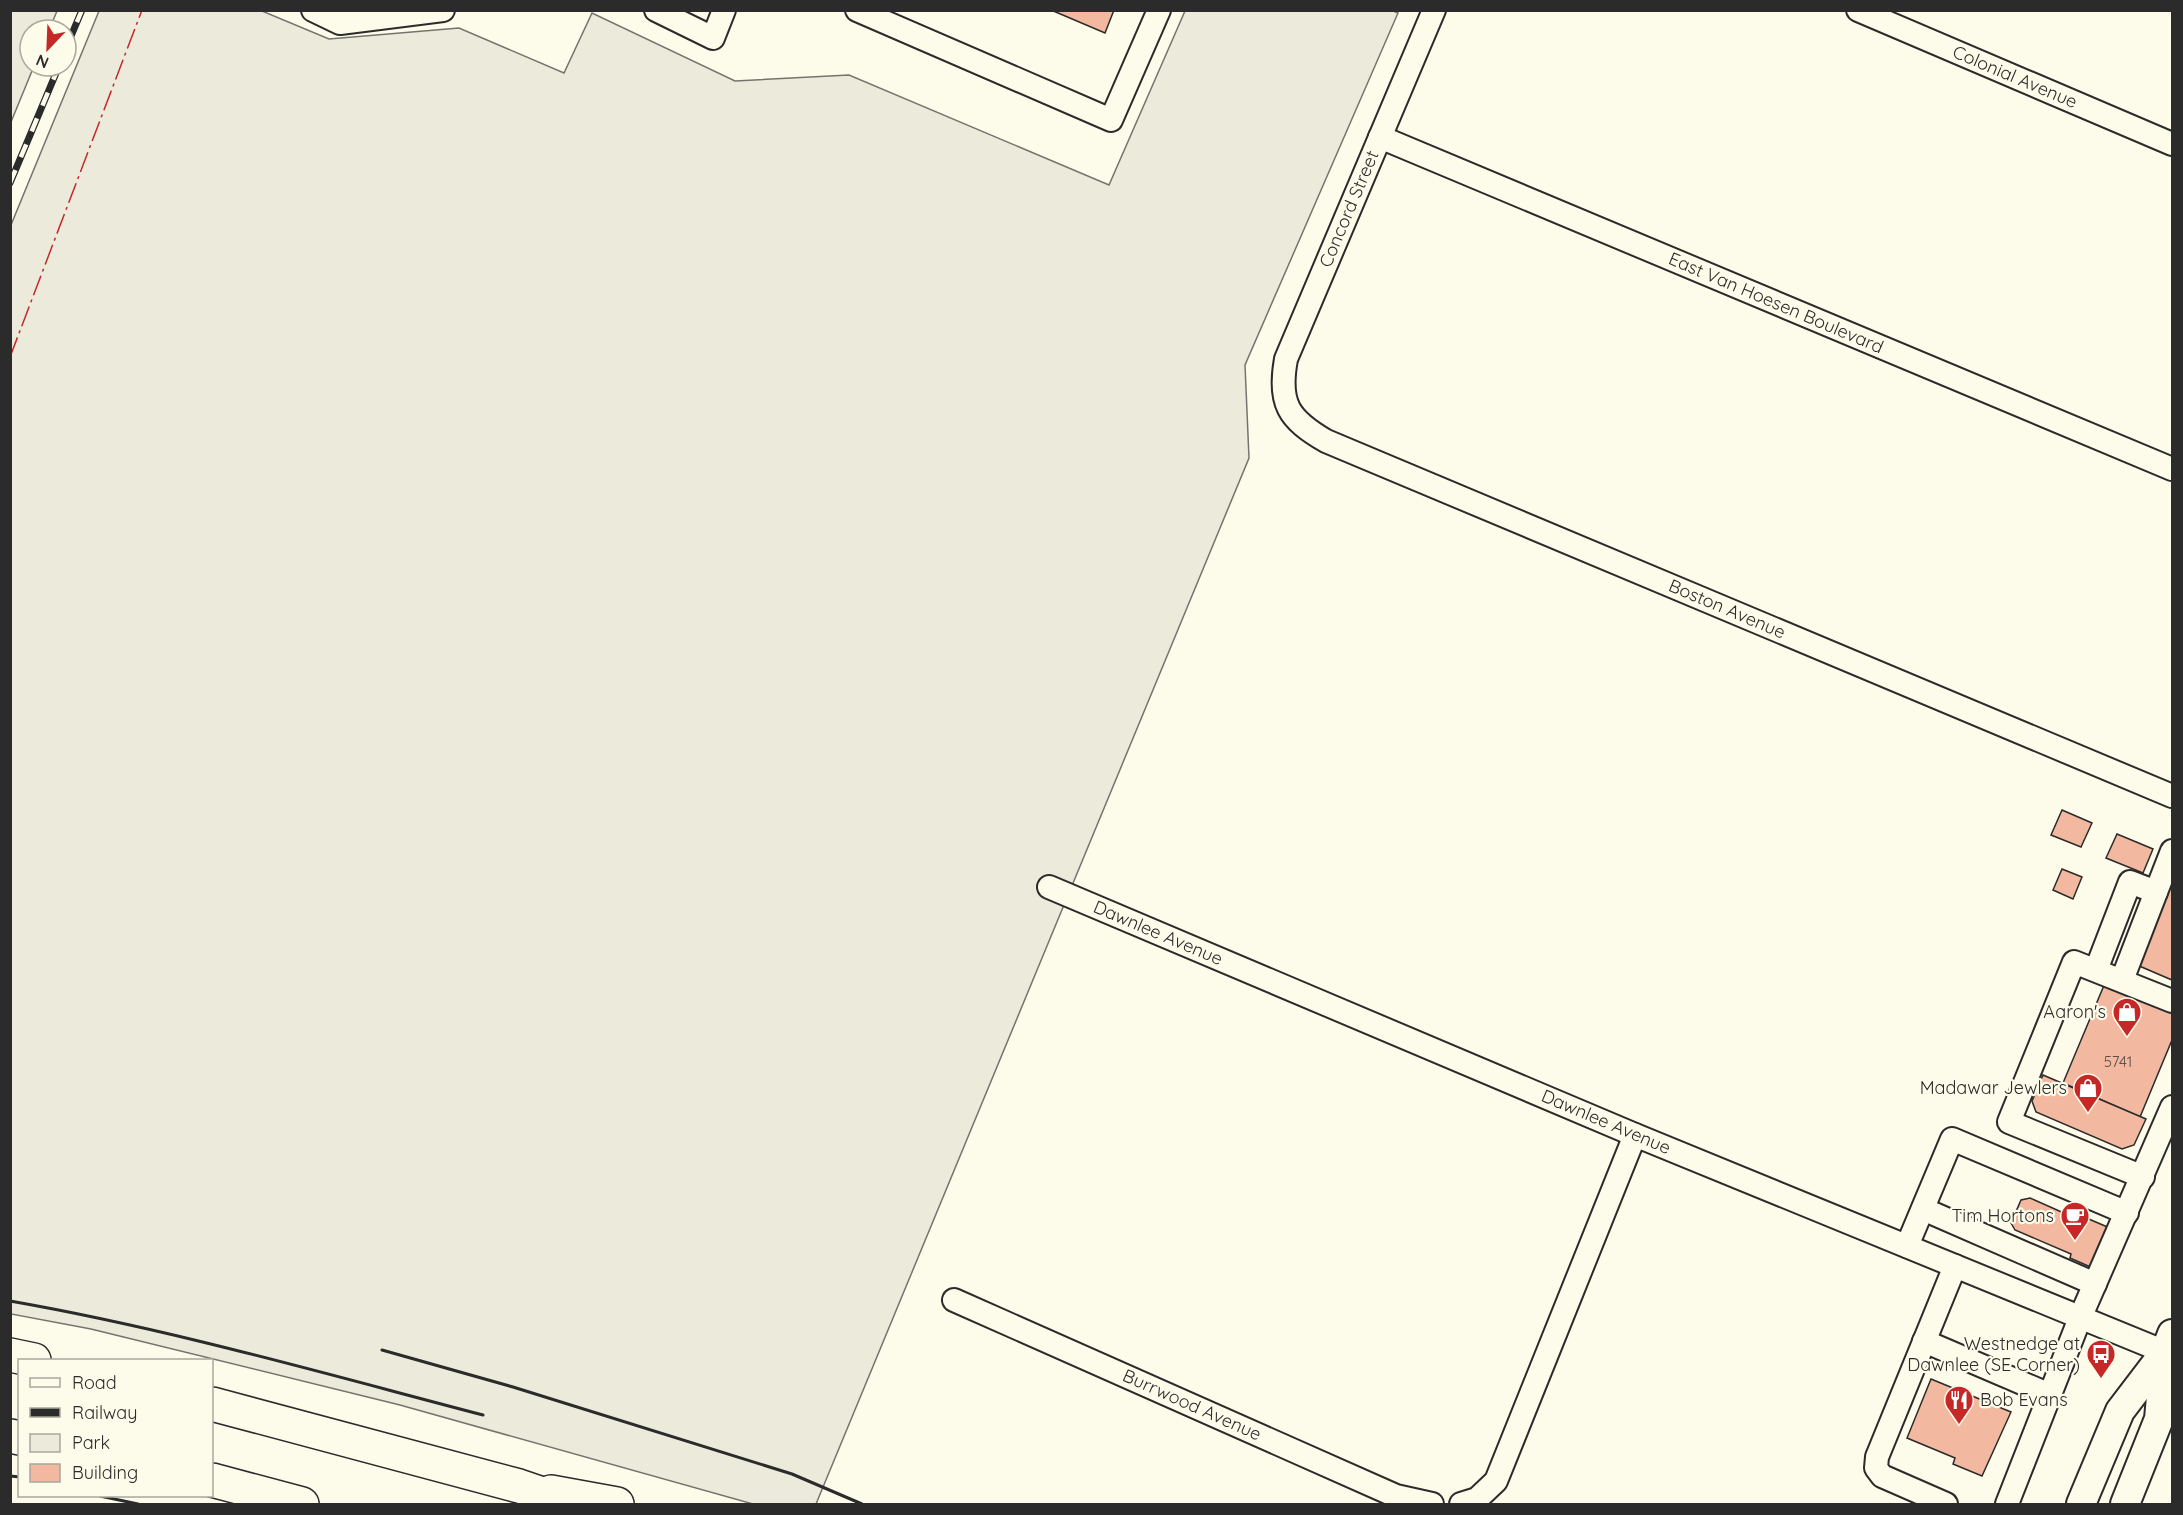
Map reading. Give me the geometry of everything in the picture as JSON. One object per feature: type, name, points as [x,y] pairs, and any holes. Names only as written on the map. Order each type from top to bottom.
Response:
[{"type":"highway","points":[[10,1355],[29,1359]]},
{"type":"highway","points":[[213,1404],[519,1486],[572,1504]]},
{"type":"highway","points":[[213,1480],[302,1504]]},
{"type":"highway","points":[[519,1486],[617,1504]]},
{"type":"main road","points":[[2081,1504],[2120,1411],[2169,1343]]},
{"type":"main road","points":[[2125,1504],[2159,1419],[2169,1343]]},
{"type":"street","points":[[313,10],[340,23],[438,13],[443,10]]},
{"type":"street","points":[[656,10],[713,38],[724,10]]},
{"type":"street","points":[[857,10],[1111,120],[1159,10]]},
{"type":"street","name":"Concord Street","points":[[1288,411],[1281,384],[1286,359],[1434,10]]},
{"type":"street","name":"Colonial Avenue","points":[[1858,10],[2172,144]]},
{"type":"street","name":"East Van Hoesen Boulevard","points":[[1380,137],[2172,470]]},
{"type":"street","name":"Boston Avenue","points":[[1288,411],[1310,432],[1326,441],[2172,796]]},
{"type":"street","points":[[2122,980],[2172,851]]},
{"type":"street","points":[[2096,970],[2130,882],[2156,892]]},
{"type":"street","name":"Dawnlee Avenue","points":[[1049,887],[1635,1135],[2080,1318],[2169,1343]]},
{"type":"street","points":[[2143,1177],[2009,1122],[2074,962],[2172,1001]]},
{"type":"street","points":[[2007,1504],[2080,1318],[2143,1177],[2168,1133],[2172,1107]]},
{"type":"street","points":[[1461,1504],[1477,1499],[1496,1480],[1635,1135]]},
{"type":"street","points":[[1907,1246],[1952,1139],[2127,1213]]},
{"type":"street","points":[[1923,1209],[2095,1284]]},
{"type":"street","points":[[1946,1504],[1882,1476],[1876,1468],[1877,1457],[1955,1266]]},
{"type":"street","name":"Burrwood Avenue","points":[[954,1300],[1396,1496],[1432,1504]]},
{"type":"street","points":[[1924,1341],[2050,1395]]},
{"type":"green space","points":[[11,10],[57,11],[54,18],[18,18],[18,78],[29,78],[11,122]]},
{"type":"green space","points":[[1391,10],[1398,13],[1245,365],[1249,458],[816,1504],[753,1504],[400,1405],[91,1329],[11,1314],[11,225],[71,78],[78,78],[78,62],[99,11],[262,11],[329,39],[459,28],[564,73],[592,13],[735,81],[849,75],[1109,185],[1185,11]]},
{"type":"building","points":[[1051,10],[1114,10],[1105,33]]},
{"type":"building","points":[[2062,810],[2092,823],[2081,847],[2051,835]]},
{"type":"building","points":[[2117,834],[2153,849],[2143,873],[2106,858]]},
{"type":"building","points":[[2062,869],[2082,877],[2073,899],[2053,890]]},
{"type":"building","points":[[2172,880],[2172,980],[2137,965]]},
{"type":"building","points":[[2105,983],[2172,1011],[2172,1040],[2140,1117],[2063,1083]]},
{"type":"building","name":"Madawar Jewlers","points":[[2043,1075],[2146,1119],[2134,1145],[2122,1149],[2036,1112],[2032,1101]]},
{"type":"building","name":"Tim Hortons","points":[[2030,1198],[2066,1214],[2068,1210],[2112,1229],[2095,1269],[2070,1258],[2071,1254],[2015,1230],[2011,1223],[2021,1200]]},
{"type":"building","name":"Bob Evans","points":[[1931,1379],[2011,1412],[1982,1476],[1953,1464],[1955,1458],[1907,1438]]},
{"type":"railway","points":[[78,20],[82,10]]},
{"type":"railway","points":[[10,183],[54,78]]},
{"type":"wall","points":[[10,1301],[189,1339],[483,1415]]},
{"type":"wall","points":[[382,1350],[513,1387],[792,1474],[862,1504]]},
{"type":"wall","points":[[10,1476],[18,1477]]},
{"type":"wall","points":[[105,1497],[138,1504]]},
{"type":"power","points":[[10,357],[142,10]]},
{"type":"place","name":"Aaron's","points":[[2127,1038]]},
{"type":"place","name":"Madawar Jewlers","points":[[2088,1114]]},
{"type":"place","name":"Tim Hortons","points":[[2075,1242]]},
{"type":"place","name":"Westnedge at Dawnlee (SE Corner)","points":[[2101,1380]]},
{"type":"place","name":"Bob Evans","points":[[1959,1426]]}]
